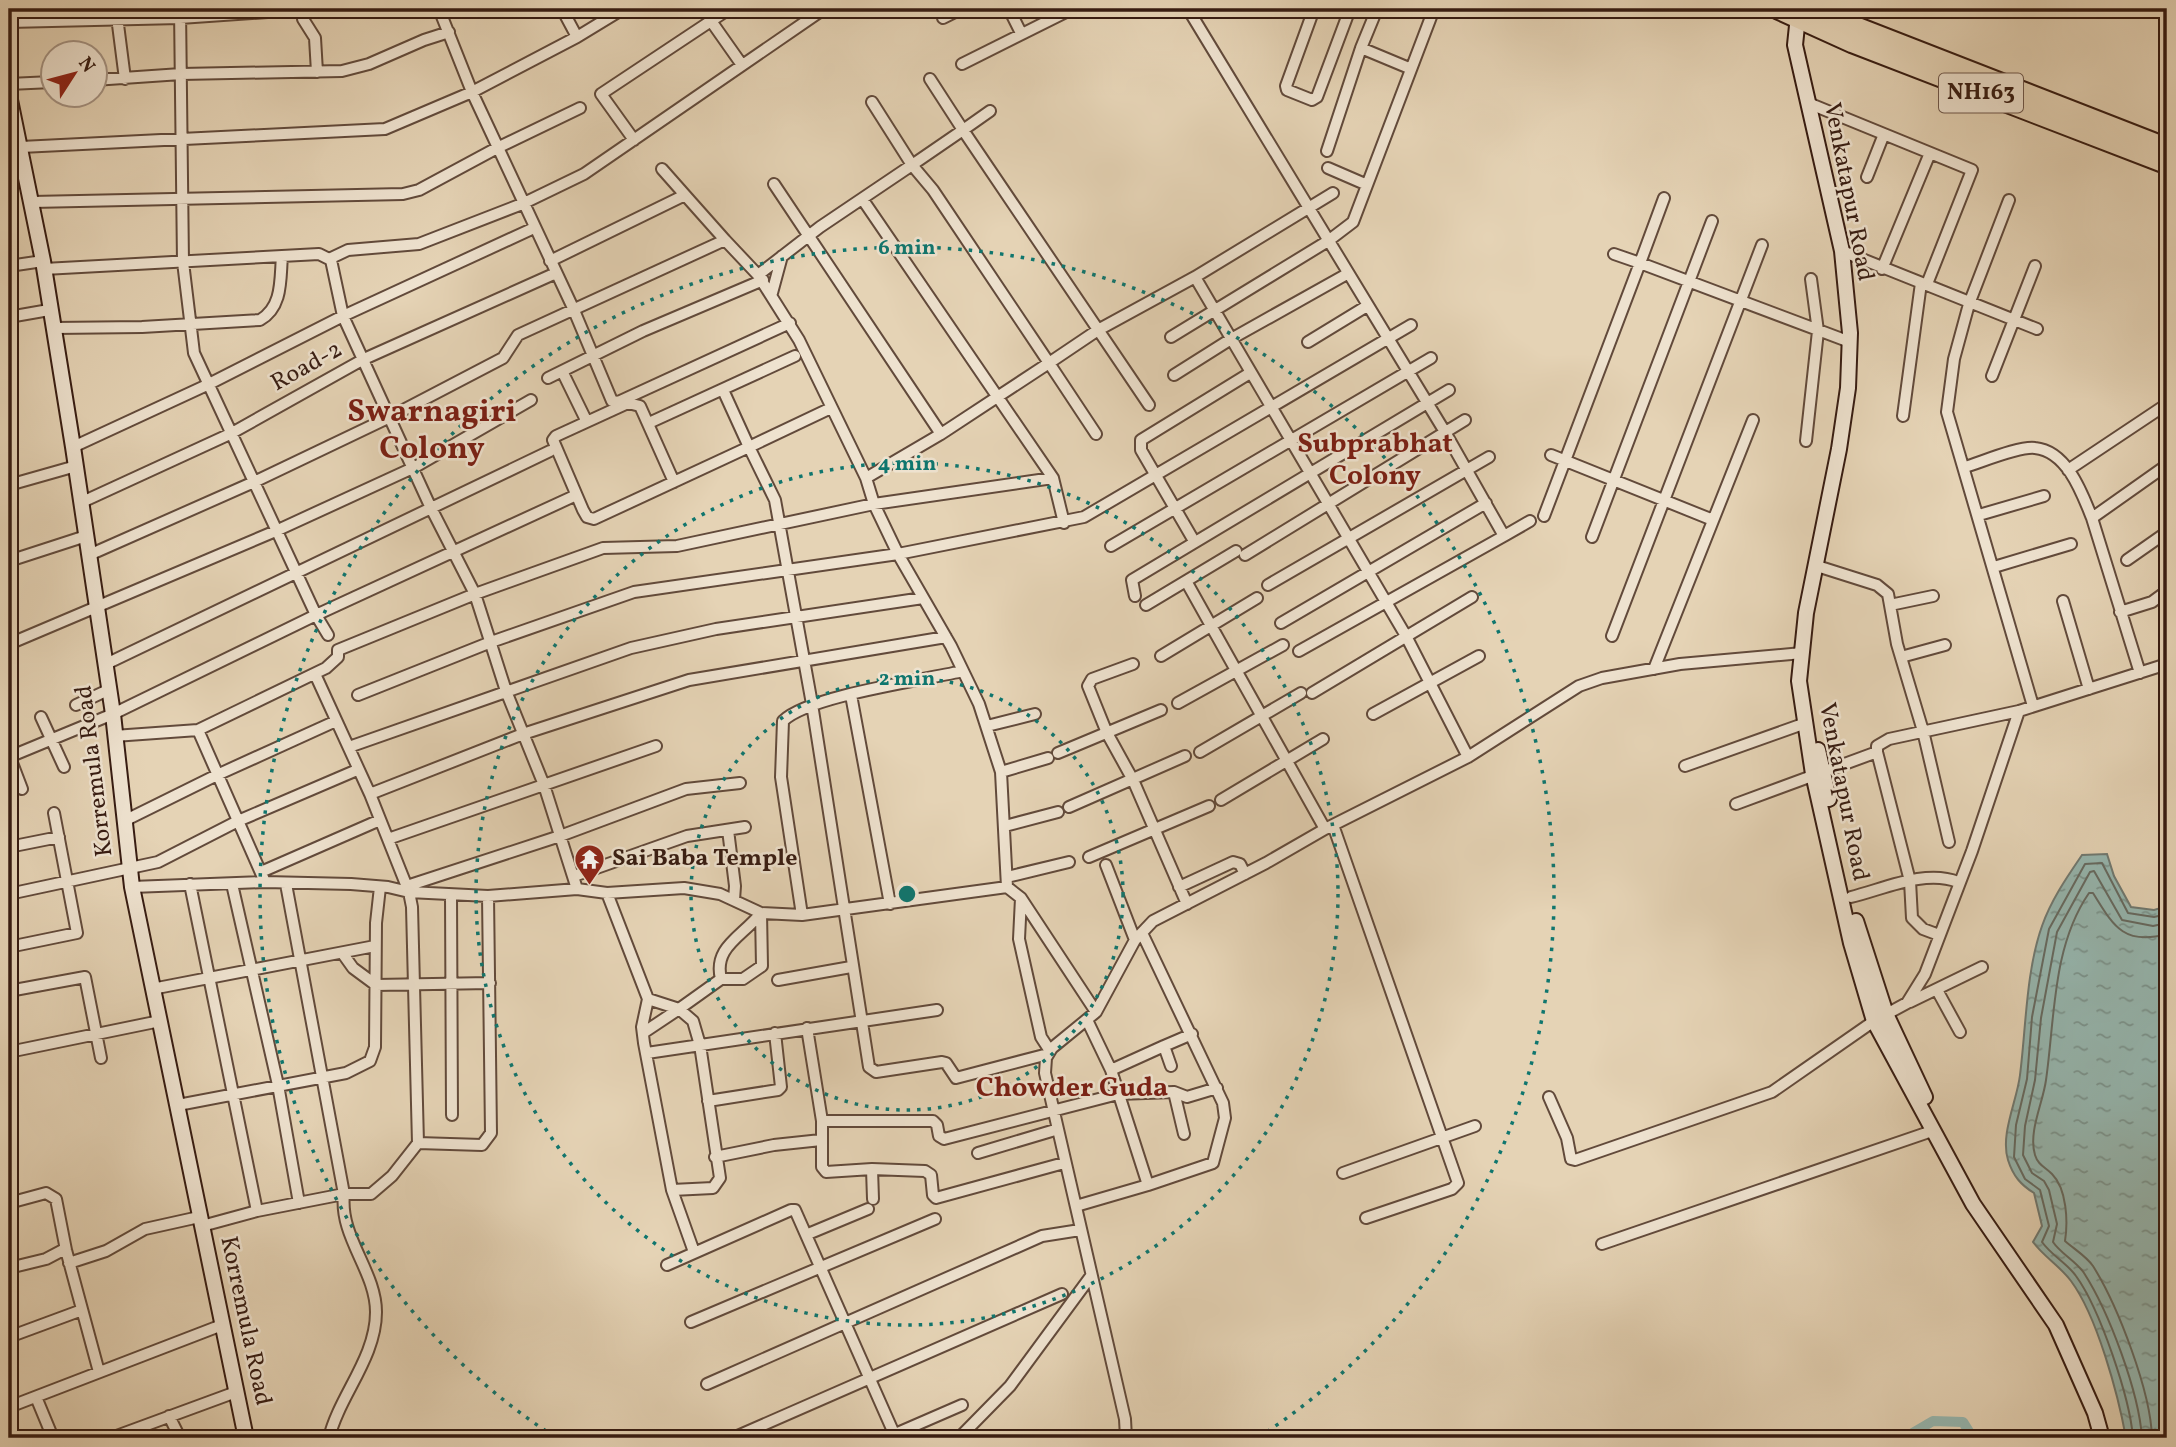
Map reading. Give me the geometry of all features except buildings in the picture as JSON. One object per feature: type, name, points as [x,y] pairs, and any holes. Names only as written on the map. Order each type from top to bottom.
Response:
[{"type":"highway","name":"NH163","points":[[1778,9],[1803,12],[1853,43],[2073,120],[2167,148]]},
{"type":"highway","name":"NH163","points":[[2073,120],[2167,164]]},
{"type":"street","points":[[304,9],[303,19],[314,38],[317,72]]},
{"type":"street","points":[[9,22],[60,15],[310,9]]},
{"type":"street","points":[[439,9],[472,92],[573,309],[612,401],[618,402],[790,323]]},
{"type":"street","points":[[562,9],[577,37]]},
{"type":"street","points":[[21,147],[385,128],[472,92],[577,37],[623,9]]},
{"type":"street","points":[[634,140],[601,94],[729,9]]},
{"type":"street","points":[[329,259],[348,250],[419,244],[522,204],[584,174],[824,9]]},
{"type":"street","points":[[943,18],[961,9]]},
{"type":"street","points":[[1009,9],[1021,33]]},
{"type":"street","points":[[962,64],[1072,9]]},
{"type":"street","points":[[1188,9],[1445,432],[1504,536]]},
{"type":"street","points":[[1314,9],[1286,86],[1287,90],[1312,100],[1317,97],[1350,9]]},
{"type":"street","points":[[1327,151],[1360,48],[1377,9]]},
{"type":"street","points":[[1171,337],[1328,241],[1353,222],[1409,68],[1434,9]]},
{"type":"street","name":"Venkatapur Road","points":[[1803,12],[1795,45],[1842,251],[1850,342],[1848,388],[1839,449],[1806,613],[1799,681],[1803,724],[1818,772],[1851,943],[1880,1018],[1932,1131],[1973,1204],[2056,1325],[2095,1413],[2102,1438]]},
{"type":"street","points":[[180,13],[183,262],[194,353],[316,615],[328,635]]},
{"type":"street","points":[[116,14],[125,79]]},
{"type":"street","points":[[711,21],[742,65]]},
{"type":"street","points":[[108,80],[181,74],[342,71],[369,64],[449,32]]},
{"type":"street","points":[[1360,48],[1409,68]]},
{"type":"street","points":[[930,79],[1149,405]]},
{"type":"street","points":[[9,84],[38,83]]},
{"type":"street","name":"Korremula Road","points":[[9,95],[32,202],[74,447],[80,503],[113,714],[126,820],[129,870],[246,1438]]},
{"type":"street","points":[[872,103],[1096,434]]},
{"type":"street","points":[[1808,103],[1972,170],[1924,284],[1903,416]]},
{"type":"street","points":[[32,202],[403,194],[419,190],[580,108]]},
{"type":"street","points":[[548,378],[643,331],[761,278],[782,256],[808,236],[990,111]]},
{"type":"street","points":[[1867,177],[1884,134]]},
{"type":"street","points":[[1882,269],[1930,153]]},
{"type":"street","points":[[1328,168],[1365,184]]},
{"type":"street","points":[[662,169],[761,278],[790,323],[866,478],[874,504],[898,554],[946,637],[987,726],[1001,772],[1007,882],[1021,898],[1096,1012]]},
{"type":"street","points":[[774,184],[941,434]]},
{"type":"street","points":[[866,478],[941,434],[1098,330],[1195,277],[1333,193]]},
{"type":"street","points":[[550,261],[685,195]]},
{"type":"street","points":[[1544,516],[1664,198]]},
{"type":"street","points":[[863,200],[1053,478],[1064,523]]},
{"type":"street","points":[[2009,200],[1969,304],[1954,359],[1947,412],[2034,706]]},
{"type":"street","points":[[1592,537],[1712,221]]},
{"type":"street","points":[[74,447],[207,385],[343,316],[534,228]]},
{"type":"street","points":[[89,555],[254,482],[390,417],[498,361],[518,335],[725,240]]},
{"type":"street","points":[[1612,636],[1762,245]]},
{"type":"street","points":[[1842,251],[2037,329]]},
{"type":"street","points":[[9,266],[183,262],[319,254],[329,259],[333,264],[343,316],[415,467],[430,506],[455,550],[475,594],[506,691],[544,785],[577,890]]},
{"type":"street","points":[[1614,254],[1850,342]]},
{"type":"street","points":[[54,328],[190,324],[265,317],[279,294],[282,256]]},
{"type":"street","points":[[772,293],[782,256]]},
{"type":"street","points":[[1992,376],[2035,266]]},
{"type":"street","name":"Road-2","points":[[80,503],[230,434],[364,359],[556,273]]},
{"type":"street","points":[[1174,375],[1231,339],[1347,274]]},
{"type":"street","points":[[1195,277],[1406,636],[1468,757]]},
{"type":"street","points":[[1806,441],[1818,331],[1811,279]]},
{"type":"street","points":[[1308,342],[1367,306]]},
{"type":"street","points":[[9,317],[49,310]]},
{"type":"street","points":[[358,695],[491,642],[634,592],[898,554],[1064,523],[1088,516],[1270,406],[1412,325]]},
{"type":"street","points":[[651,422],[795,356]]},
{"type":"street","points":[[1111,546],[1431,358]]},
{"type":"street","points":[[562,371],[585,418]]},
{"type":"street","points":[[1194,541],[1141,450],[1141,440],[1250,373]]},
{"type":"street","points":[[723,390],[775,500],[812,704],[860,1023],[869,1067],[874,1072],[942,1062],[946,1063],[956,1078],[1049,1053],[1096,1012],[1138,936],[1153,921],[1329,827],[1468,757],[1579,686],[1602,678],[1654,669],[1802,658],[1818,772],[1880,1018],[1978,1199],[2062,1322],[2077,1349],[2110,1438]]},
{"type":"street","points":[[1135,596],[1132,580],[1309,471],[1449,390]]},
{"type":"street","points":[[9,644],[278,530],[415,467],[531,400]]},
{"type":"street","points":[[674,482],[640,406],[635,403],[616,408],[554,440],[583,510],[594,519],[750,447],[831,408]]},
{"type":"street","points":[[2068,470],[2167,404]]},
{"type":"street","points":[[1146,605],[1329,503],[1465,419]]},
{"type":"street","points":[[1654,669],[1753,420]]},
{"type":"street","points":[[1965,467],[2034,447],[2052,454],[2068,470],[2078,485],[2092,518],[2140,673]]},
{"type":"street","points":[[104,664],[550,451]]},
{"type":"street","points":[[1551,455],[1713,520]]},
{"type":"street","points":[[1268,585],[1489,457]]},
{"type":"street","points":[[2092,518],[2167,465]]},
{"type":"street","points":[[9,485],[76,466]]},
{"type":"street","points":[[114,736],[198,730],[315,674],[335,662],[338,650],[475,594],[603,548],[677,546],[874,504],[1053,478]]},
{"type":"street","points":[[1979,515],[2044,496]]},
{"type":"street","points":[[22,789],[9,756],[113,714],[316,615],[572,497]]},
{"type":"street","points":[[1280,623],[1486,503]]},
{"type":"street","points":[[1299,651],[1387,604],[1530,521]]},
{"type":"street","points":[[2127,560],[2167,532]]},
{"type":"street","points":[[9,561],[86,536]]},
{"type":"street","points":[[1994,568],[2071,544]]},
{"type":"street","points":[[1817,566],[1877,585],[1888,594],[1901,657],[1923,731],[1949,842]]},
{"type":"street","points":[[1186,581],[1260,717],[1329,827],[1457,1185],[1366,1218]]},
{"type":"street","points":[[2120,612],[2151,602],[2167,592]]},
{"type":"street","points":[[1890,605],[1933,596]]},
{"type":"street","points":[[1200,752],[1472,597]]},
{"type":"street","points":[[349,747],[631,648],[796,616],[923,598]]},
{"type":"street","points":[[1161,656],[1257,598]]},
{"type":"street","points":[[2063,601],[2089,689]]},
{"type":"street","points":[[370,794],[523,734],[689,680],[946,637]]},
{"type":"street","points":[[1178,703],[1283,645]]},
{"type":"street","points":[[1901,657],[1945,645]]},
{"type":"street","points":[[1373,714],[1479,656]]},
{"type":"street","points":[[1133,664],[1089,681],[1091,698],[1133,780],[1186,904]]},
{"type":"street","points":[[1939,935],[1923,929],[1912,918],[1910,881],[1877,746],[1884,741],[1923,731],[2019,711],[2167,664]]},
{"type":"street","points":[[802,915],[781,777],[780,746],[783,721],[792,713],[812,704],[962,671]]},
{"type":"street","points":[[69,1263],[106,1251],[145,1229],[344,1194],[371,1194],[392,1176],[418,1143],[414,984],[408,889],[370,794],[315,674]]},
{"type":"street","points":[[76,705],[108,690]]},
{"type":"street","points":[[851,695],[890,904]]},
{"type":"street","points":[[1001,772],[1053,756],[1161,710]]},
{"type":"street","points":[[1907,1003],[1925,974],[1972,851],[2019,711]]},
{"type":"street","points":[[987,726],[1035,714]]},
{"type":"street","points":[[41,717],[64,767]]},
{"type":"street","points":[[126,820],[336,721]]},
{"type":"street","points":[[1685,766],[1803,724]]},
{"type":"street","points":[[198,730],[263,877],[286,884],[380,887],[451,895],[704,889],[761,913],[802,915],[890,904],[1007,882],[1069,862]]},
{"type":"street","points":[[1221,800],[1323,739]]},
{"type":"street","points":[[388,839],[656,746]]},
{"type":"street","points":[[1736,804],[1877,752]]},
{"type":"street","points":[[1069,807],[1185,756]]},
{"type":"street","points":[[9,894],[158,862],[239,821],[357,770]]},
{"type":"street","points":[[408,889],[686,789],[740,783]]},
{"type":"street","points":[[1089,857],[1209,806]]},
{"type":"street","points":[[1005,826],[1058,812]]},
{"type":"street","points":[[9,947],[77,933],[54,813]]},
{"type":"street","points":[[132,887],[232,884],[263,877],[380,820]]},
{"type":"street","points":[[574,876],[687,836],[745,827]]},
{"type":"street","points":[[728,830],[735,886],[734,900]]},
{"type":"street","points":[[9,847],[59,837]]},
{"type":"street","points":[[1179,887],[1233,862],[1240,864],[1245,874]]},
{"type":"street","points":[[1076,1206],[1202,1168],[1216,1160],[1225,1118],[1217,1088],[1192,1034],[1138,936],[1106,865]]},
{"type":"street","points":[[1851,897],[1910,881],[1946,878],[1958,882]]},
{"type":"street","points":[[190,884],[230,1093],[257,1211]]},
{"type":"street","points":[[232,884],[278,1085],[299,1203]]},
{"type":"street","points":[[286,884],[344,1194],[342,1208],[375,1298],[376,1315],[362,1365],[329,1438]]},
{"type":"street","points":[[178,1105],[363,1067],[374,1056],[375,946],[380,887]]},
{"type":"street","points":[[607,893],[648,999],[643,1033],[672,1190],[694,1252]]},
{"type":"street","points":[[451,895],[452,1115]]},
{"type":"street","points":[[418,1143],[482,1145],[491,1133],[488,895]]},
{"type":"street","points":[[1021,898],[1019,939],[1041,1037],[1049,1053],[1045,1073],[1055,1130],[1076,1206],[1125,1419],[1125,1438]]},
{"type":"street","points":[[643,1033],[721,979],[743,979],[762,966],[761,913]]},
{"type":"street","points":[[721,979],[717,964],[721,953],[761,913]]},
{"type":"street","points":[[152,989],[375,946]]},
{"type":"street","points":[[343,954],[353,968],[376,985],[490,983]]},
{"type":"street","points":[[778,980],[851,967]]},
{"type":"street","points":[[1549,1097],[1567,1138],[1571,1159],[1574,1160],[1772,1092],[1880,1018],[1982,967]]},
{"type":"street","points":[[9,991],[85,977],[101,1058]]},
{"type":"street","points":[[1937,989],[1960,1032]]},
{"type":"street","points":[[648,999],[678,1009],[693,1021],[700,1045],[720,1178],[713,1188],[672,1190]]},
{"type":"street","points":[[647,1053],[937,1010]]},
{"type":"street","points":[[1087,1020],[1111,1070],[1147,1185]]},
{"type":"street","points":[[9,1052],[160,1021]]},
{"type":"street","points":[[807,1028],[822,1121],[822,1167],[826,1172],[872,1169],[925,1171],[931,1175],[933,1195],[936,1198],[1064,1163]]},
{"type":"street","points":[[708,1101],[781,1087],[775,1033]]},
{"type":"street","points":[[1111,1070],[1192,1034]]},
{"type":"street","points":[[1164,1046],[1171,1066]]},
{"type":"street","points":[[822,1121],[933,1121],[937,1125],[939,1136],[944,1139],[1118,1094],[1174,1092],[1187,1097],[1217,1088]]},
{"type":"street","points":[[1174,1092],[1184,1134]]},
{"type":"street","points":[[1343,1173],[1475,1126]]},
{"type":"street","points":[[978,1153],[1055,1130]]},
{"type":"street","points":[[1602,1244],[1932,1131]]},
{"type":"street","points":[[715,1157],[774,1145],[821,1140]]},
{"type":"street","points":[[808,1234],[870,1204],[872,1169]]},
{"type":"street","points":[[9,1203],[37,1195],[54,1195],[58,1203],[65,1249],[99,1372]]},
{"type":"street","points":[[667,1265],[790,1209],[799,1214],[808,1234],[892,1437],[961,1405]]},
{"type":"street","points":[[691,1322],[935,1219]]},
{"type":"street","points":[[707,1384],[1042,1236],[1080,1230]]},
{"type":"street","points":[[9,1268],[46,1259],[65,1249]]},
{"type":"street","points":[[959,1438],[1010,1386],[1091,1276]]},
{"type":"street","points":[[733,1438],[1062,1294]]},
{"type":"street","points":[[9,1337],[82,1310]]},
{"type":"street","points":[[9,1407],[222,1325]]},
{"type":"street","points":[[111,1438],[236,1392]]},
{"type":"street","points":[[36,1397],[53,1438]]},
{"type":"street","points":[[169,1416],[180,1438]]},
{"type":"water","points":[[2107,854],[2114,876],[2131,907],[2154,910],[2167,906],[2167,1022],[2164,1025],[2167,1053],[2167,1438],[2126,1438],[2118,1400],[2098,1334],[2071,1281],[2033,1242],[2042,1226],[2034,1193],[2015,1175],[2006,1150],[2007,1129],[2020,1075],[2033,962],[2042,926],[2065,880],[2082,855]]},
{"type":"waterway","points":[[1904,1438],[1933,1421],[1963,1422],[1973,1438]]},
{"type":"place","name":"Sai Baba Temple","points":[[589,886]]},
{"type":"district","name":"Swarnagiri Colony","points":[[432,432]]},
{"type":"district","name":"Subprabhat Colony","points":[[1375,460]]},
{"type":"district","name":"Chowder Guda","points":[[1072,1088]]}]
